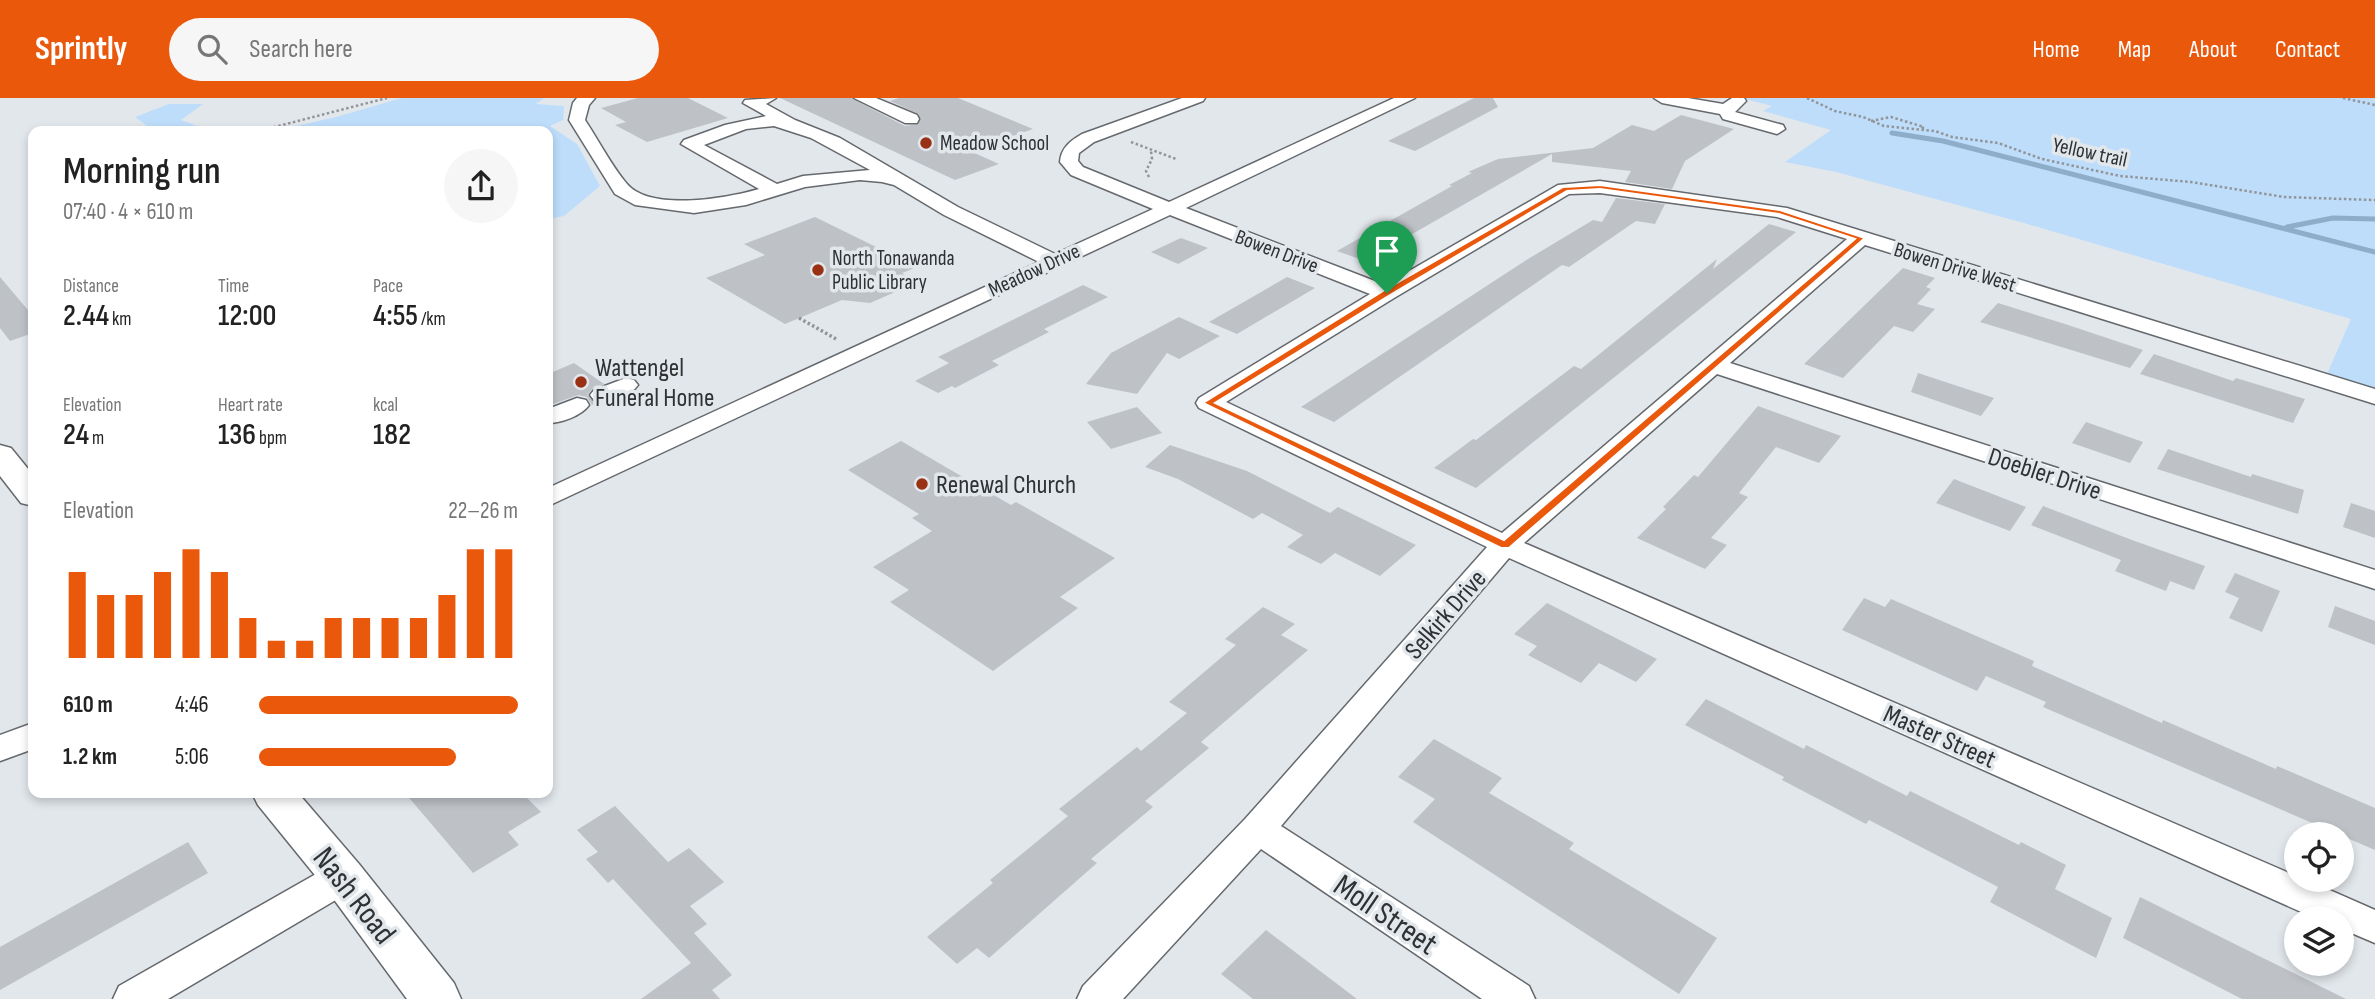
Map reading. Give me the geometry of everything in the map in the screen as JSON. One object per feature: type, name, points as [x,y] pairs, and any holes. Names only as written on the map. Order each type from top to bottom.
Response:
[{"type":"main road","points":[[0,455],[28,490]]},
{"type":"main road","name":"Nash Road","points":[[277,798],[436,999]]},
{"type":"street","points":[[587,98],[581,103],[577,120],[622,190],[630,196],[657,204],[694,207],[746,199],[803,182],[860,175],[900,181]]},
{"type":"street","points":[[768,98],[751,103],[853,153],[951,211],[1053,261]]},
{"type":"street","points":[[862,98],[911,119]]},
{"type":"street","name":"Bowen Drive","points":[[1197,98],[1074,145],[1068,154],[1069,163],[1077,171],[1167,208],[1387,293]]},
{"type":"street","name":"Meadow Drive","points":[[553,496],[1407,98]]},
{"type":"street","points":[[1662,99],[1761,107]]},
{"type":"street","points":[[1730,103],[1729,115],[1777,129]]},
{"type":"street","points":[[776,191],[690,144],[765,121],[793,123]]},
{"type":"street","name":"Bowen Drive West","points":[[1505,545],[1208,403],[1387,293],[1565,189],[1600,187],[1780,212],[2375,397]]},
{"type":"street","name":"Selkirk Drive","points":[[1097,999],[1258,829],[1505,545],[1861,238]]},
{"type":"street","name":"Doebler Drive","points":[[1715,366],[2375,580]]},
{"type":"street","points":[[602,395],[626,385]]},
{"type":"street","points":[[553,415],[577,405]]},
{"type":"street","name":"Master Street","points":[[1505,545],[2375,927]]},
{"type":"street","points":[[0,749],[28,737]]},
{"type":"street","name":"Moll Street","points":[[1258,829],[1515,999]]},
{"type":"street","points":[[133,999],[342,877]]},
{"type":"path","points":[[278,126],[387,98]]},
{"type":"path","name":"Yellow trail","points":[[1807,98],[1835,111],[1905,130],[1920,129],[1997,143],[2042,159],[2120,176],[2190,182],[2284,197],[2375,200]]},
{"type":"path","points":[[2343,98],[2375,104]]},
{"type":"path","points":[[1871,121],[1891,117],[1924,127],[1920,129]]},
{"type":"path","points":[[1128,141],[1176,159]]},
{"type":"path","points":[[1149,149],[1152,159],[1146,171],[1152,180]]},
{"type":"path","points":[[799,318],[842,342]]},
{"type":"shaded area","points":[[402,98],[544,98],[536,104],[564,106],[563,120],[550,126],[296,126]]},
{"type":"shaded area","points":[[1742,98],[2375,98],[2375,389],[2327,374],[2351,319],[2024,223],[1836,172],[1785,162],[1831,130],[1763,111],[1772,106]]},
{"type":"shaded area","points":[[169,104],[203,104],[181,120],[197,126],[147,126],[135,117]]},
{"type":"shaded area","points":[[553,128],[577,144],[600,186],[564,216],[553,218]]},
{"type":"building","points":[[638,98],[688,98],[728,118],[647,142],[615,125],[626,122],[601,108]]},
{"type":"building","name":"Meadow School","points":[[780,98],[851,98],[905,126],[919,124],[919,114],[890,101],[899,98],[958,98],[1033,129],[970,151],[999,164],[955,180]]},
{"type":"building","points":[[1474,98],[1493,98],[1498,107],[1415,151],[1388,141]]},
{"type":"building","points":[[1681,115],[1734,129],[1685,161],[1672,189],[1625,182],[1631,171],[1552,162],[1552,154],[1365,261],[1337,251],[1472,173],[1468,172],[1498,159],[1593,148],[1632,125],[1654,131]]},
{"type":"building","points":[[1616,198],[1665,204],[1655,224],[1636,221],[1569,267],[1562,265],[1334,422],[1301,407],[1528,259],[1593,220],[1602,222]]},
{"type":"building","name":"North Tonawanda Public Library","points":[[815,217],[917,267],[902,273],[918,282],[870,303],[842,300],[785,324],[706,278],[765,255],[744,244]]},
{"type":"building","points":[[1769,224],[1796,232],[1476,488],[1434,468],[1473,439],[1476,440],[1574,366],[1581,369],[1717,259],[1713,269]]},
{"type":"building","points":[[1181,238],[1208,248],[1178,264],[1151,252]]},
{"type":"building","points":[[1903,268],[1935,278],[1926,287],[1931,289],[1917,304],[1935,309],[1913,332],[1894,326],[1843,378],[1804,364]]},
{"type":"building","points":[[0,277],[28,310],[28,335],[10,341],[0,328]]},
{"type":"building","points":[[1287,277],[1315,288],[1237,334],[1209,322]]},
{"type":"building","points":[[1083,285],[1108,297],[1044,329],[1049,332],[992,361],[999,365],[955,388],[952,386],[938,393],[915,381],[949,363],[938,357]]},
{"type":"building","points":[[1998,303],[2143,350],[2130,368],[1980,322]]},
{"type":"building","points":[[1179,317],[1220,336],[1179,359],[1167,353],[1137,394],[1086,384],[1111,353]]},
{"type":"building","points":[[2154,354],[2233,381],[2236,378],[2305,399],[2293,423],[2140,374]]},
{"type":"building","points":[[574,363],[604,384],[593,388],[587,395],[597,403],[592,405],[587,397],[578,395],[553,404],[553,372]]},
{"type":"building","points":[[1918,373],[1994,398],[1981,416],[1911,392]]},
{"type":"building","points":[[1758,406],[1841,436],[1819,463],[1776,447],[1739,493],[1748,497],[1711,538],[1727,545],[1705,569],[1637,538],[1694,475],[1698,477]]},
{"type":"building","points":[[1137,407],[1162,433],[1111,449],[1087,422]]},
{"type":"building","points":[[2086,422],[2143,442],[2130,463],[2072,443]]},
{"type":"building","points":[[901,441],[1011,505],[1016,502],[1115,558],[1060,597],[1078,608],[993,671],[890,602],[909,590],[873,567],[932,531],[912,518],[919,514],[848,470]]},
{"type":"building","points":[[1170,445],[1247,471],[1330,513],[1338,507],[1416,545],[1380,576],[1335,553],[1321,564],[1287,547],[1303,535],[1262,513],[1253,519],[1178,479],[1145,467]]},
{"type":"building","points":[[2168,449],[2251,477],[2252,474],[2304,490],[2298,514],[2157,469]]},
{"type":"building","points":[[1954,479],[2026,507],[2010,531],[1936,503]]},
{"type":"building","points":[[2351,503],[2375,511],[2375,538],[2343,527]]},
{"type":"building","points":[[2043,506],[2205,566],[2194,590],[2170,581],[2166,591],[2115,571],[2121,560],[2031,525]]},
{"type":"building","points":[[2235,573],[2280,591],[2262,632],[2229,618],[2239,598],[2225,592]]},
{"type":"building","points":[[1864,598],[1885,607],[1891,599],[2034,661],[2032,666],[2162,723],[2163,720],[2375,808],[2375,850],[2354,841],[2354,822],[2310,822],[2043,707],[2046,702],[1986,676],[1977,691],[1842,630]]},
{"type":"building","points":[[1547,603],[1657,659],[1636,682],[1599,663],[1581,683],[1528,655],[1537,646],[1514,634]]},
{"type":"building","points":[[2335,606],[2375,621],[2375,645],[2328,627]]},
{"type":"building","points":[[1263,607],[1295,624],[1281,635],[1308,650],[1201,742],[1209,748],[1145,801],[1153,807],[1091,859],[1097,863],[989,958],[977,948],[957,964],[927,937],[993,883],[990,880],[1068,816],[1059,809],[1137,747],[1141,751],[1187,713],[1169,702],[1236,645],[1225,639]]},
{"type":"building","points":[[1706,699],[1804,749],[1806,745],[1907,796],[1910,791],[2066,865],[2055,889],[2112,918],[2096,958],[1990,902],[1998,887],[1869,820],[1866,824],[1685,725]]},
{"type":"building","points":[[1434,739],[1502,778],[1489,793],[1574,843],[1569,849],[1717,938],[1679,994],[1413,822],[1435,799],[1398,777]]},
{"type":"building","points":[[409,798],[527,798],[541,812],[508,832],[519,845],[473,873]]},
{"type":"building","points":[[615,806],[668,862],[689,848],[724,882],[690,906],[707,924],[694,933],[732,975],[712,990],[720,999],[641,999],[691,963],[613,879],[608,883],[586,859],[598,852],[577,830]]},
{"type":"building","points":[[188,842],[208,873],[0,990],[0,947]]},
{"type":"building","points":[[2140,897],[2284,968],[2284,976],[2300,976],[2346,999],[2242,999],[2123,938]]},
{"type":"building","points":[[1266,930],[1357,999],[1253,999],[1221,974]]},
{"type":"waterway","points":[[1892,133],[1943,141],[2375,252]]},
{"type":"waterway","points":[[2287,227],[2333,218],[2375,219]]},
{"type":"place","name":"Meadow School","points":[[926,143]]},
{"type":"place","name":"North Tonawanda Public Library","points":[[818,270]]},
{"type":"place","name":"Wattengel Funeral Home","points":[[581,382]]},
{"type":"place","name":"Renewal Church","points":[[922,484]]},
{"type":"route","points":[[1600,187],[1780,212],[1861,238],[1505,545],[1208,403],[1387,293],[1565,189],[1600,187]]}]
